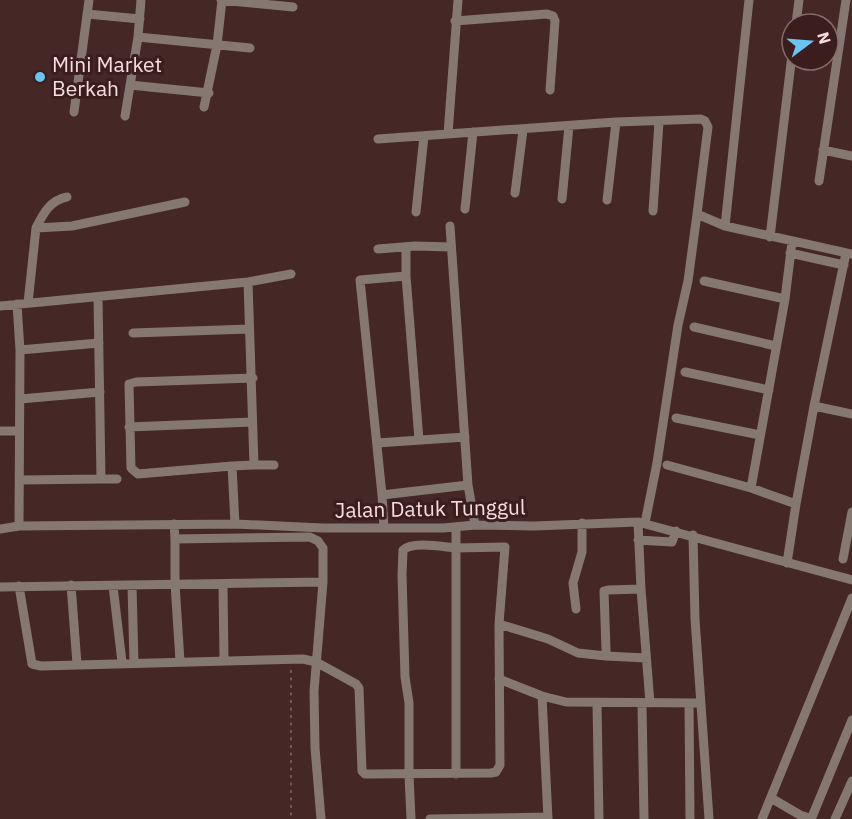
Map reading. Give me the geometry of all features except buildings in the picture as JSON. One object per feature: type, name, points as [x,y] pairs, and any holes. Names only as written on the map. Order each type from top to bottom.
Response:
[{"type":"street","points":[[74,112],[89,0]]},
{"type":"street","points":[[125,116],[138,37],[141,0]]},
{"type":"street","points":[[204,107],[217,45],[221,0],[293,7]]},
{"type":"street","points":[[448,134],[458,0]]},
{"type":"street","points":[[725,226],[749,0]]},
{"type":"street","points":[[819,181],[846,0]]},
{"type":"street","points":[[87,14],[140,19]]},
{"type":"street","points":[[455,21],[547,14],[553,16],[555,21],[550,90]]},
{"type":"street","points":[[842,26],[852,29]]},
{"type":"street","points":[[138,37],[250,48]]},
{"type":"street","points":[[770,237],[790,72]]},
{"type":"street","points":[[130,84],[208,93]]},
{"type":"street","points":[[378,139],[616,122],[701,119],[708,127],[701,217],[678,325],[657,463],[638,540],[646,658],[644,819]]},
{"type":"street","points":[[607,200],[616,122]]},
{"type":"street","points":[[653,211],[659,122]]},
{"type":"street","points":[[562,199],[569,126]]},
{"type":"street","points":[[515,193],[523,130]]},
{"type":"street","points":[[465,209],[473,132]]},
{"type":"street","points":[[416,212],[424,136]]},
{"type":"street","points":[[823,150],[852,156]]},
{"type":"street","points":[[28,303],[36,228],[45,210],[59,198],[67,197]]},
{"type":"street","points":[[36,228],[72,226],[185,202]]},
{"type":"street","points":[[701,217],[725,226],[770,237],[849,253],[844,265],[814,406],[787,563]]},
{"type":"street","points":[[450,226],[468,485],[474,525]]},
{"type":"street","points":[[751,488],[785,299],[792,242]]},
{"type":"street","points":[[406,247],[406,276],[419,440]]},
{"type":"street","points":[[378,249],[451,247]]},
{"type":"street","points":[[790,253],[844,265]]},
{"type":"street","points":[[0,306],[248,282],[291,274]]},
{"type":"street","points":[[384,528],[360,280],[406,276]]},
{"type":"street","points":[[704,281],[785,299]]},
{"type":"street","points":[[248,282],[253,378],[254,465]]},
{"type":"street","points":[[98,298],[101,478]]},
{"type":"street","points":[[17,304],[20,350],[18,526]]},
{"type":"street","points":[[694,327],[776,346]]},
{"type":"street","points":[[133,333],[249,330]]},
{"type":"street","points":[[20,350],[99,343]]},
{"type":"street","points":[[686,372],[769,390]]},
{"type":"street","points":[[253,378],[129,384],[131,468],[138,474],[274,465]]},
{"type":"street","points":[[20,399],[100,392]]},
{"type":"street","points":[[814,406],[852,414]]},
{"type":"street","points":[[676,418],[760,435]]},
{"type":"street","points":[[129,427],[252,422]]},
{"type":"street","points":[[0,430],[19,431]]},
{"type":"street","points":[[377,443],[465,437]]},
{"type":"street","points":[[667,465],[751,488],[796,504]]},
{"type":"street","points":[[232,466],[235,524]]},
{"type":"street","points":[[20,480],[117,478]]},
{"type":"street","points":[[382,495],[468,485]]},
{"type":"street","points":[[843,559],[852,512]]},
{"type":"street","name":"Jalan Datuk Tunggul","points":[[0,529],[18,526],[174,524],[384,528],[641,522],[852,580]]},
{"type":"street","points":[[576,609],[573,583],[582,552],[582,523]]},
{"type":"street","points":[[174,524],[180,661]]},
{"type":"street","points":[[456,527],[456,774]]},
{"type":"street","points":[[638,540],[672,542],[676,531]]},
{"type":"street","points":[[693,535],[695,619],[709,819]]},
{"type":"street","points":[[175,539],[310,537],[318,541],[322,548],[323,582],[314,691],[315,748],[321,819]]},
{"type":"street","points":[[19,586],[32,664],[40,666],[290,659],[316,662],[356,684],[359,688],[362,771],[365,774],[409,775],[491,773],[496,772],[500,765],[499,624],[505,547],[456,548],[414,545],[403,550],[405,677],[409,702],[409,775],[411,819]]},
{"type":"street","points":[[0,586],[323,582]]},
{"type":"street","points":[[71,585],[76,664]]},
{"type":"street","points":[[223,585],[224,660]]},
{"type":"street","points":[[113,586],[122,662]]},
{"type":"street","points":[[132,586],[134,663]]},
{"type":"street","points":[[606,656],[604,591],[641,589]]},
{"type":"street","points":[[762,819],[852,598]]},
{"type":"street","points":[[499,624],[549,639],[579,653],[646,658]]},
{"type":"street","points":[[499,679],[542,696],[566,702],[701,703]]},
{"type":"street","points":[[430,819],[548,818],[542,696]]},
{"type":"street","points":[[689,702],[690,819]]},
{"type":"street","points":[[597,704],[600,819]]},
{"type":"street","points":[[771,798],[800,815],[812,817],[852,720]]},
{"type":"street","points":[[835,819],[852,781]]},
{"type":"path","points":[[290,659],[291,819]]},
{"type":"place","name":"Mini Market Berkah","points":[[40,77]]}]
